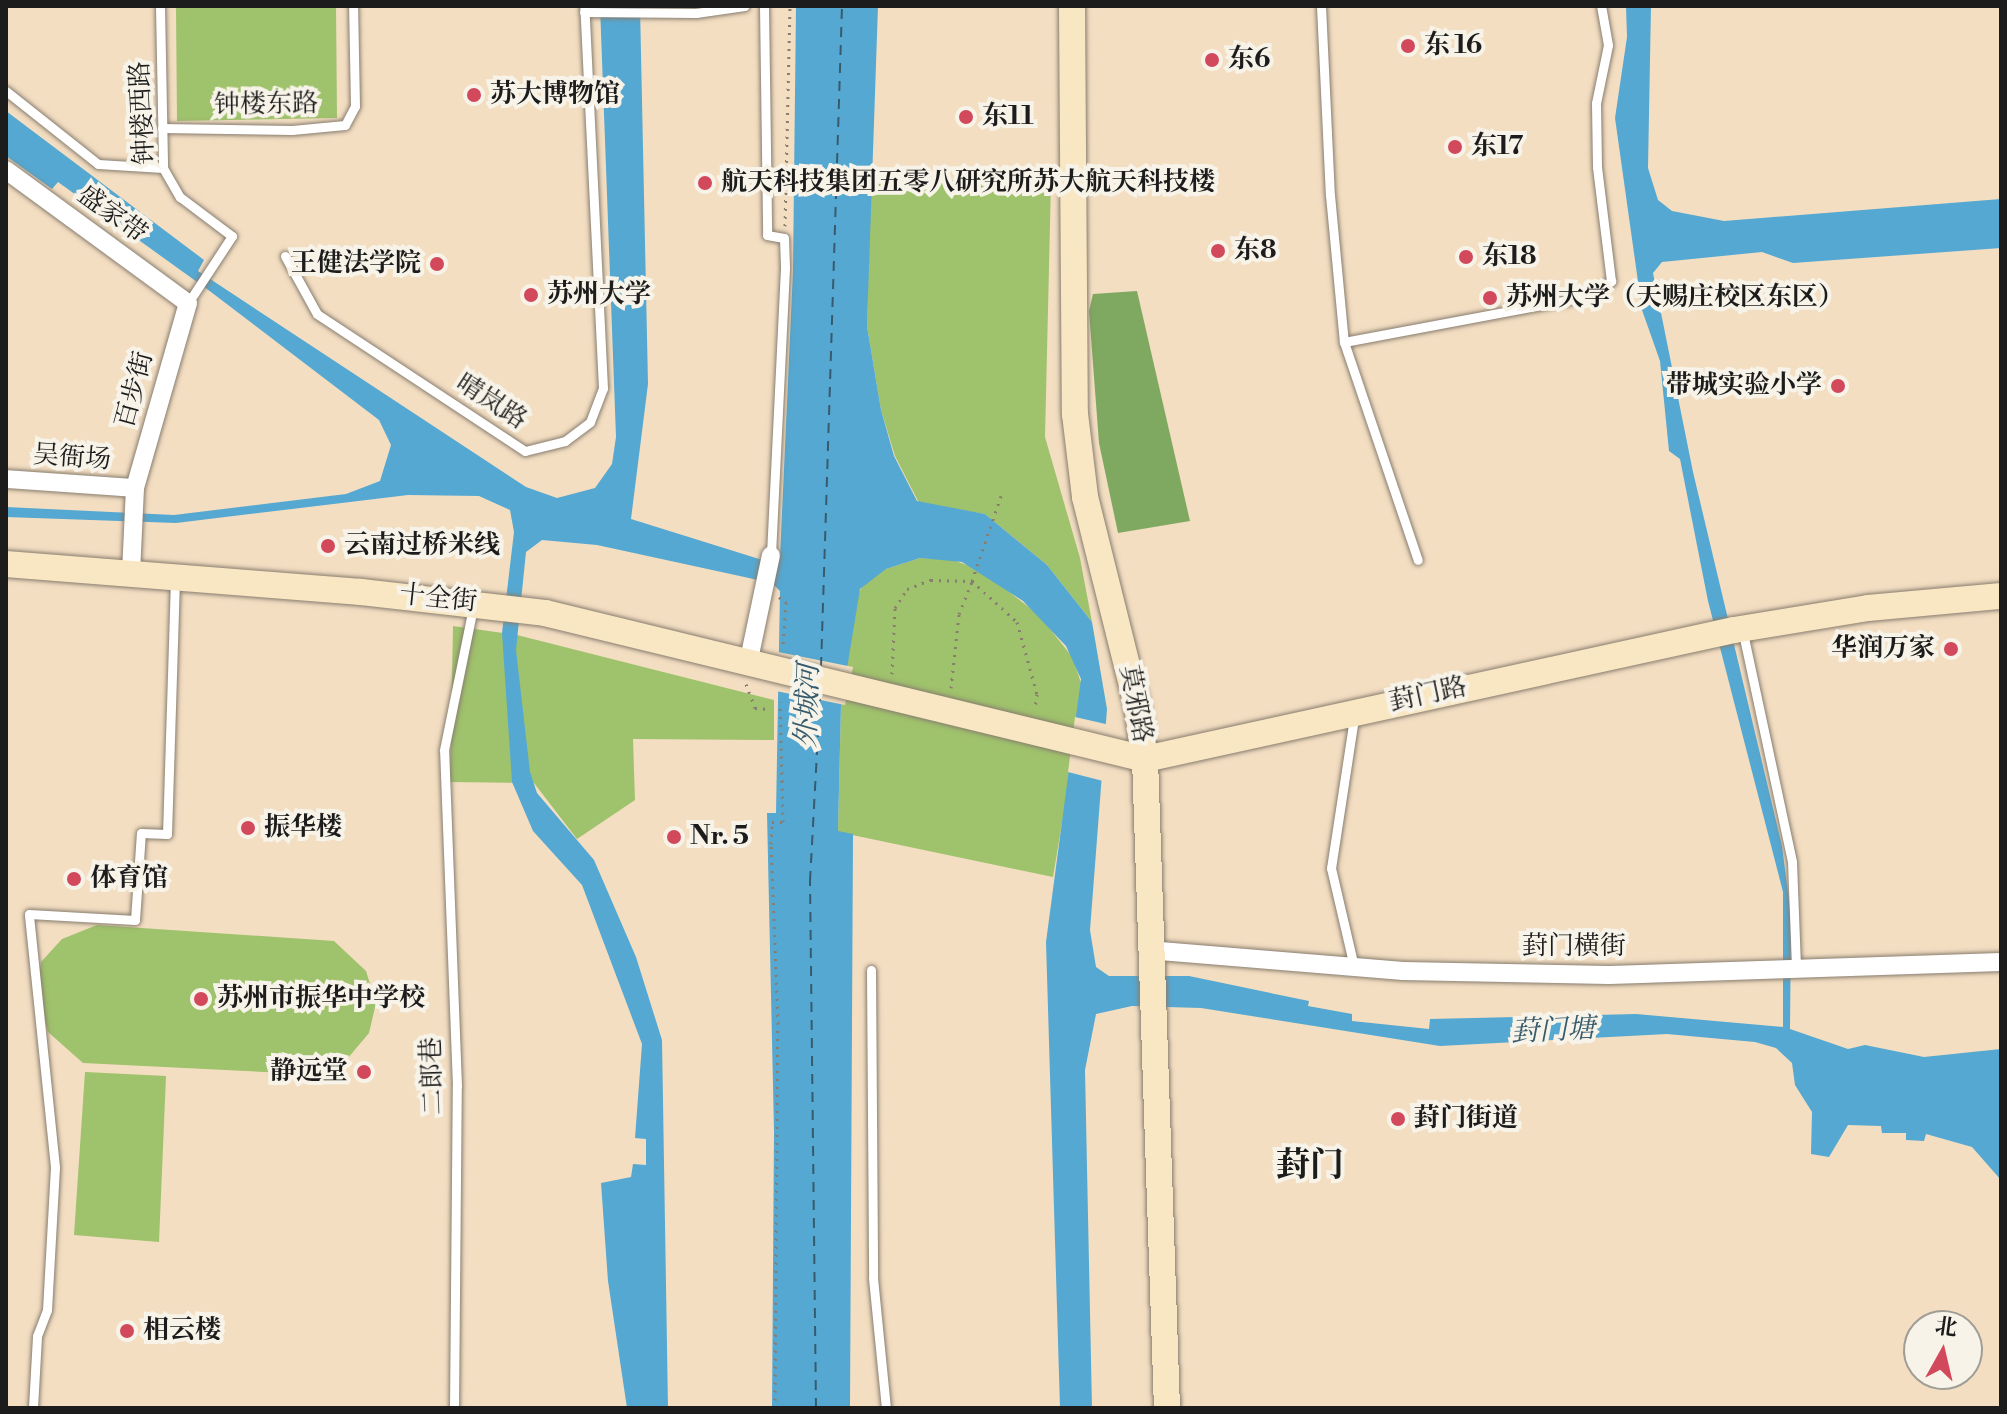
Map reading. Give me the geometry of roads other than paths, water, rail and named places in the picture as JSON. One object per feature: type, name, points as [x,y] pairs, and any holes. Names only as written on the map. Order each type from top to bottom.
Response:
[{"type":"main road","name":"莫邪路","points":[[1072,6],[1077,444],[1145,759],[1148,958],[1167,1408]]},
{"type":"main road","name":"十全街","points":[[6,564],[131,572],[486,604],[524,610],[861,689]]},
{"type":"main road","name":"葑门路","points":[[861,689],[1145,759],[1354,711],[1729,632],[1868,608],[2001,596]]},
{"type":"street","name":"盛家带","points":[[6,170],[188,303]]},
{"type":"street","name":"百步街","points":[[131,572],[137,510],[135,488],[188,303]]},
{"type":"street","name":"吴衙场","points":[[6,479],[135,488]]},
{"type":"street","points":[[754,666],[771,555]]},
{"type":"street","name":"葑门横街","points":[[1148,958],[1354,968],[1609,975],[2001,962]]},
{"type":"lane","name":"钟楼西路","points":[[160,6],[163,168],[180,197],[232,236]]},
{"type":"lane","name":"钟楼东路","points":[[162,128],[292,130],[345,125],[355,106],[353,6]]},
{"type":"lane","points":[[584,9],[649,11],[745,6]]},
{"type":"lane","points":[[764,6],[767,235],[784,238],[771,555]]},
{"type":"lane","points":[[1321,6],[1330,195],[1344,342],[1418,560]]},
{"type":"lane","points":[[1344,342],[1589,296],[1611,281],[1597,167],[1596,103],[1608,45],[1601,6]]},
{"type":"lane","name":"晴岚路","points":[[285,256],[317,314],[525,451],[565,441],[590,422],[603,388],[584,9]]},
{"type":"lane","points":[[6,91],[98,164],[163,168]]},
{"type":"lane","name":"百步街","points":[[188,303],[212,272],[232,236]]},
{"type":"lane","points":[[33,1408],[37,1336],[47,1310],[55,1167],[29,914],[135,920],[141,833],[167,834],[175,576]]},
{"type":"lane","name":"二郎巷","points":[[454,1408],[457,1086],[444,750],[486,604]]},
{"type":"lane","points":[[1729,632],[1792,862],[1790,968]]},
{"type":"lane","points":[[1354,711],[1331,868],[1354,968]]},
{"type":"lane","points":[[871,970],[873,1278],[886,1408]]},
{"type":"water","points":[[600,6],[640,6],[648,384],[631,519],[772,563],[780,557],[793,270],[796,6],[878,6],[867,326],[881,410],[894,456],[917,501],[985,514],[1047,565],[1092,622],[1107,709],[1090,930],[1096,967],[1109,976],[1189,976],[1309,1001],[1308,1006],[1352,1014],[1352,1021],[1429,1029],[1430,1019],[1636,1014],[1783,1027],[1783,892],[1708,601],[1680,459],[1669,451],[1660,361],[1642,310],[1615,118],[1627,37],[1626,6],[1651,6],[1648,168],[1658,200],[1672,211],[1724,221],[2001,199],[2001,248],[1793,263],[1762,252],[1662,262],[1653,273],[1693,472],[1782,846],[1791,916],[1790,1029],[1848,1049],[1865,1045],[1924,1057],[2001,1049],[2001,1180],[1972,1147],[1926,1134],[1924,1141],[1906,1140],[1906,1133],[1882,1133],[1881,1126],[1848,1125],[1829,1157],[1811,1154],[1812,1112],[1795,1085],[1792,1063],[1776,1048],[1755,1042],[1667,1034],[1440,1046],[1201,1008],[1132,1006],[1096,1014],[1085,1070],[1092,1408],[1060,1408],[1046,942],[1081,679],[1066,646],[1023,601],[962,562],[920,558],[886,569],[860,589],[841,705],[838,831],[853,834],[850,1408],[772,1408],[774,1131],[767,813],[776,813],[780,591],[773,584],[597,545],[542,540],[526,552],[516,650],[530,772],[537,793],[594,860],[636,957],[662,1040],[668,1408],[627,1408],[608,1281],[601,1183],[631,1177],[633,1164],[646,1165],[646,1139],[635,1138],[642,1044],[582,885],[533,831],[512,782],[502,633],[514,532],[510,510],[479,496],[408,495],[176,523],[6,517],[6,507],[174,515],[346,494],[380,481],[391,445],[379,420],[211,292],[58,182],[52,189],[6,156],[6,111],[204,260],[198,271],[526,487],[557,498],[595,488],[612,464],[616,437]]},
{"type":"place","name":"东 16","points":[[1408,46]]},
{"type":"place","name":"东6","points":[[1212,60]]},
{"type":"place","name":"苏大博物馆","points":[[474,95]]},
{"type":"place","name":"东11","points":[[966,117]]},
{"type":"place","name":"东17","points":[[1455,147]]},
{"type":"place","name":"航天科技集团五零八研究所苏大航天科技楼","points":[[705,183]]},
{"type":"place","name":"东8","points":[[1218,251]]},
{"type":"place","name":"东18","points":[[1466,257]]},
{"type":"place","name":"王健法学院","points":[[437,264]]},
{"type":"place","name":"苏州大学","points":[[531,295]]},
{"type":"place","name":"苏州大学（天赐庄校区东区）","points":[[1490,298]]},
{"type":"place","name":"带城实验小学","points":[[1838,386]]},
{"type":"place","name":"云南过桥米线","points":[[328,546]]},
{"type":"place","name":"华润万家","points":[[1951,649]]},
{"type":"place","name":"振华楼","points":[[248,828]]},
{"type":"place","name":"Nr. 5","points":[[674,837]]},
{"type":"place","name":"体育馆","points":[[74,879]]},
{"type":"place","name":"苏州市振华中学校","points":[[201,999]]},
{"type":"place","name":"静远堂","points":[[364,1072]]},
{"type":"place","name":"葑门街道","points":[[1398,1119]]},
{"type":"place","name":"相云楼","points":[[127,1331]]},
{"type":"district","name":"葑门","points":[[1310,1167]]},
{"type":"water label","name":"外城河","points":[[808,706]]},
{"type":"water label","name":"葑门塘","points":[[1553,1031]]}]
